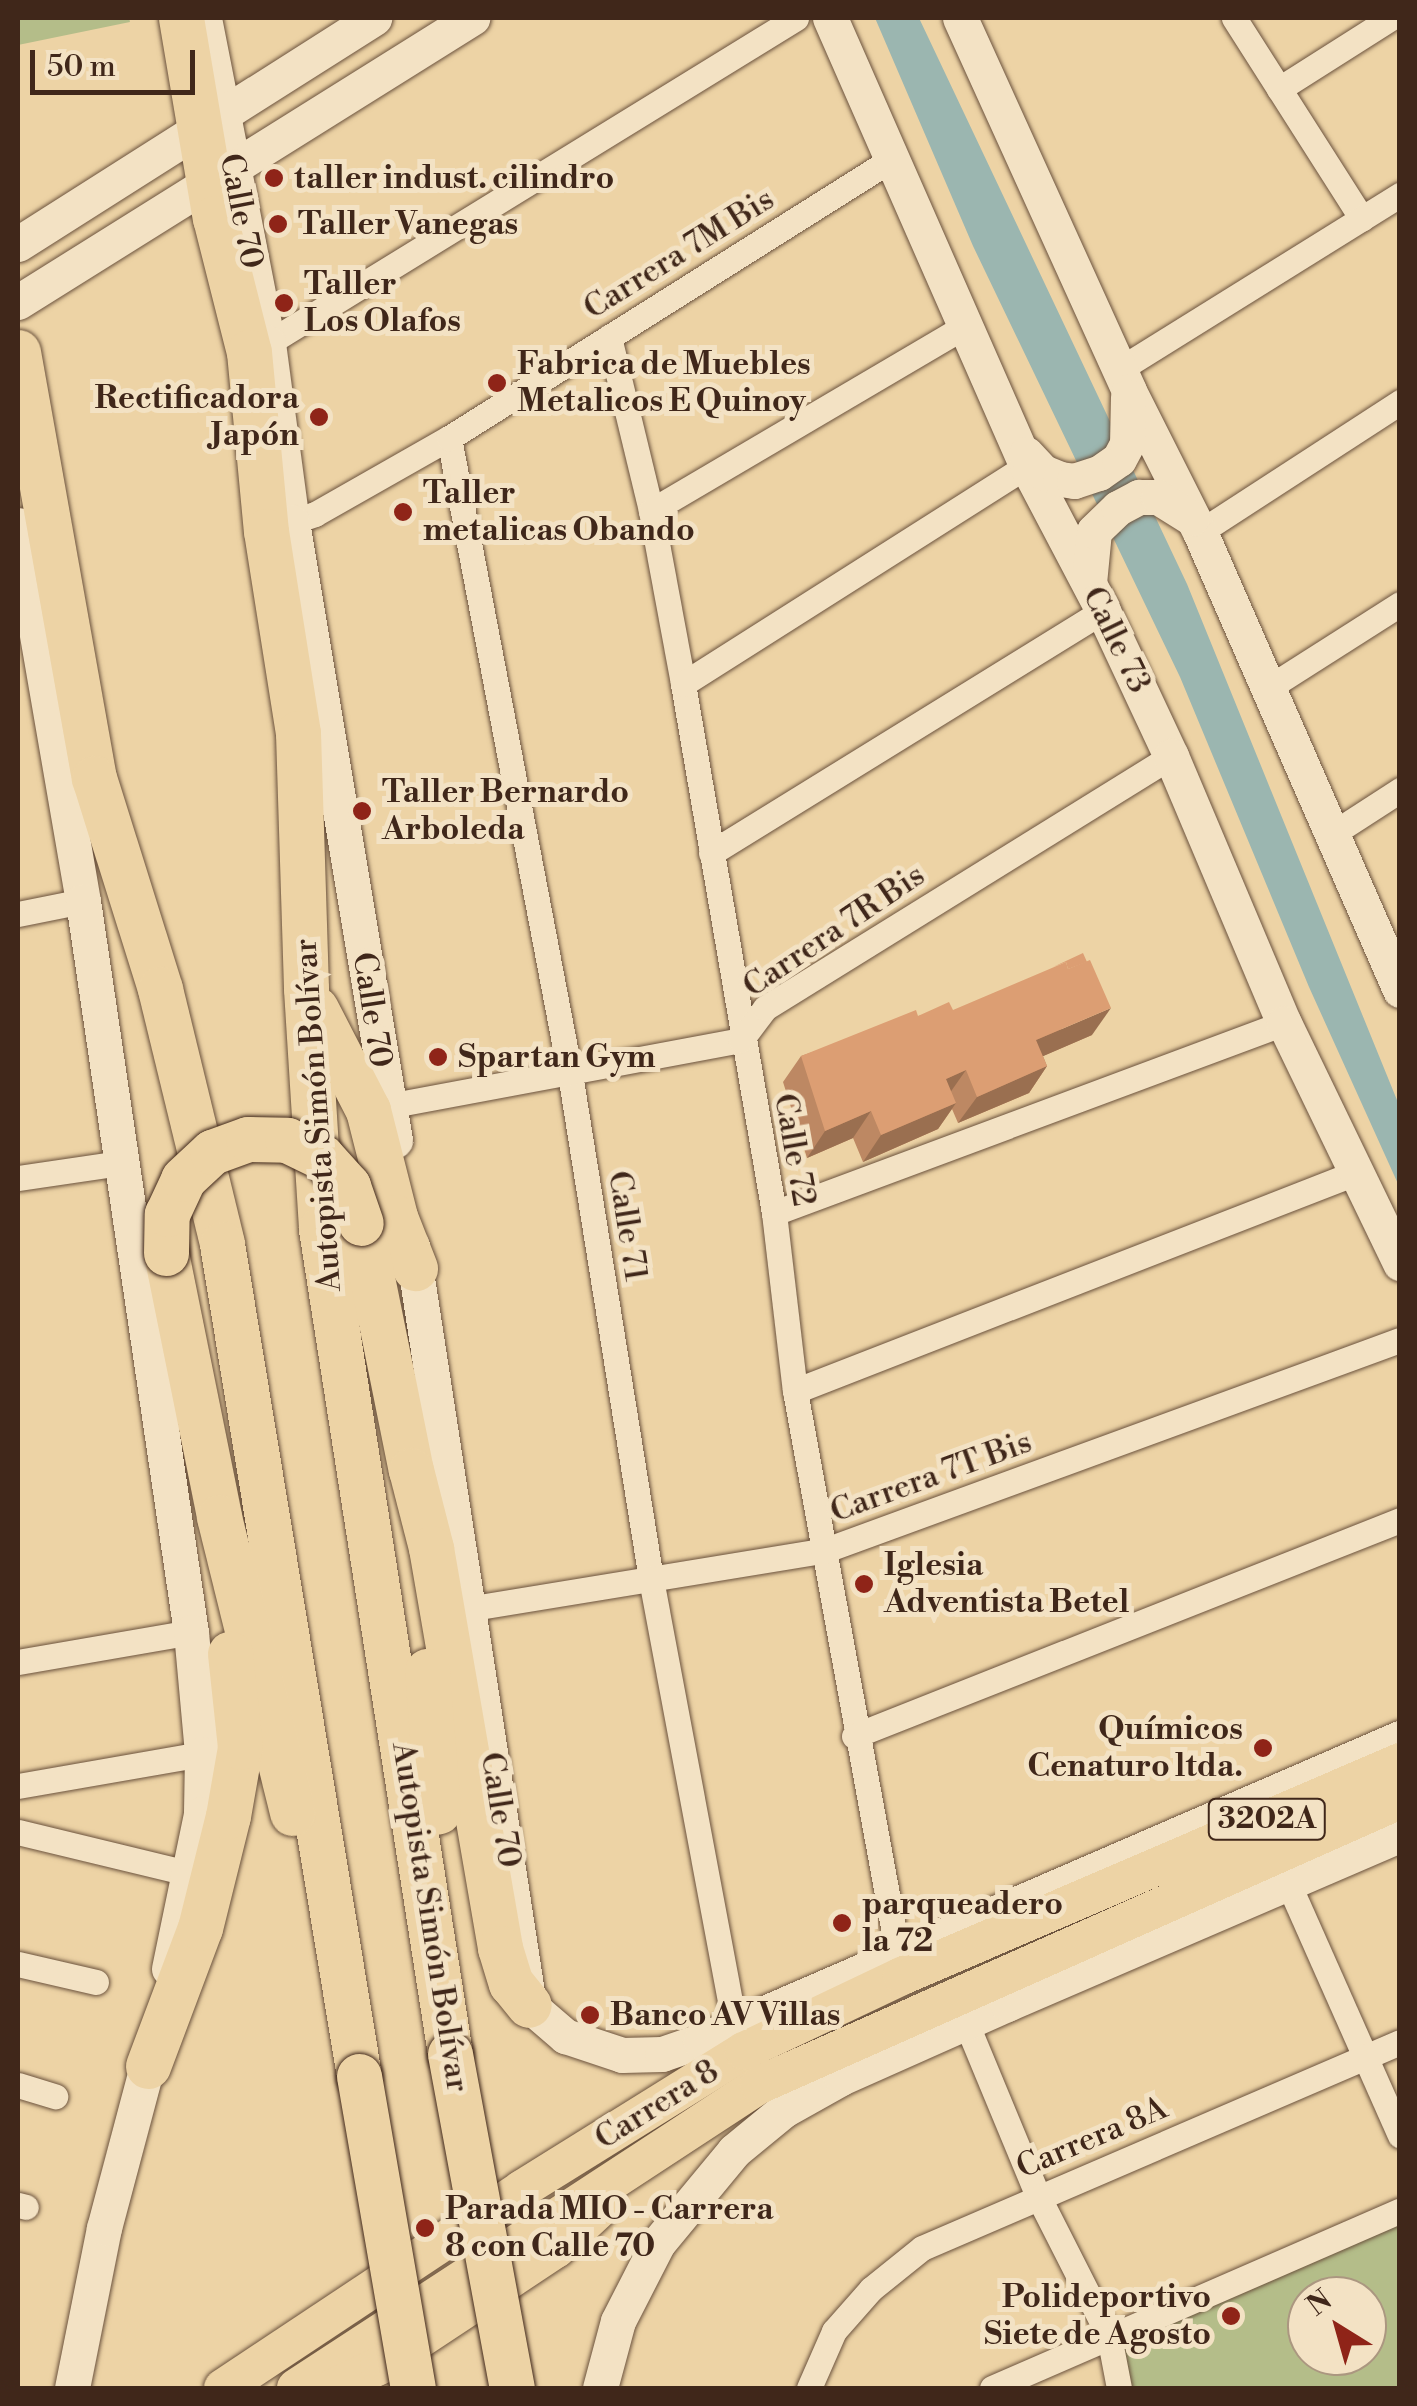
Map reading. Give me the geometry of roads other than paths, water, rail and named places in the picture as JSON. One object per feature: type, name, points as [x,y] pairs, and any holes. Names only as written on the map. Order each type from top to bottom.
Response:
[{"type":"highway","name":"Autopista Simón Bolívar","points":[[181,18],[210,123],[258,348],[298,733],[306,989],[321,1229],[450,2054],[512,2388]]},
{"type":"highway","points":[[258,348],[282,449],[279,526]]},
{"type":"highway","points":[[18,352],[94,778],[160,990],[222,1244],[412,2388]]},
{"type":"highway","points":[[18,445],[26,401]]},
{"type":"highway","points":[[18,527],[61,594]]},
{"type":"highway","points":[[306,989],[368,1110],[395,1217],[415,1268]]},
{"type":"highway","points":[[359,2076],[219,1517],[166,1253],[167,1214],[183,1179],[212,1152],[248,1139],[288,1140],[322,1157],[348,1186],[361,1222],[410,1470],[432,1548],[500,1948],[511,1983],[529,2005]]},
{"type":"highway","points":[[410,1470],[414,1552],[434,1735],[450,2054]]},
{"type":"highway","points":[[148,2066],[200,1928],[240,1748],[219,1517]]},
{"type":"main road","name":"Carrera 8","points":[[222,2388],[672,2116],[960,2009],[1140,1893],[1400,1762]]},
{"type":"main road","name":"Carrera 8","points":[[296,2388],[672,2116],[744,2050],[899,1964],[982,1930],[1028,1923],[1140,1893],[1400,1800]]},
{"type":"main road","points":[[1032,1960],[1078,1973]]},
{"type":"main road","points":[[210,2388],[334,2284],[509,2167],[672,2116]]},
{"type":"main road","points":[[333,2388],[379,2366],[556,2249],[672,2116]]},
{"type":"street","name":"Calle 70","points":[[204,18],[210,123]]},
{"type":"street","points":[[18,244],[374,18]]},
{"type":"street","points":[[18,302],[472,18]]},
{"type":"street","points":[[258,348],[796,18]]},
{"type":"street","name":"Calle 73","points":[[830,18],[965,326],[1171,756],[1284,1024],[1400,1263]]},
{"type":"street","points":[[960,18],[1268,688],[1329,836],[1398,984]]},
{"type":"street","points":[[1234,18],[1362,219]]},
{"type":"street","points":[[1279,89],[1391,18]]},
{"type":"street","name":"Carrera 7M Bis","points":[[279,526],[315,514],[449,438],[892,158]]},
{"type":"street","points":[[1124,380],[1400,195]]},
{"type":"street","points":[[651,511],[965,326]]},
{"type":"street","name":"Calle 72","points":[[610,337],[651,511],[683,684],[740,1040],[774,1212],[795,1391],[854,1736],[899,1964]]},
{"type":"street","points":[[683,684],[1030,461],[1074,480],[1099,473],[1124,453],[1130,428],[1124,380]]},
{"type":"street","points":[[1187,517],[1400,402]]},
{"type":"street","name":"Calle 71","points":[[449,438],[570,1074],[652,1579],[735,2026]]},
{"type":"street","points":[[711,853],[1096,598],[1092,541],[1102,520],[1127,502],[1149,496],[1187,517]]},
{"type":"street","name":"Calle 70","points":[[279,526],[388,1106],[529,2005]]},
{"type":"street","points":[[18,527],[83,900],[191,1632],[202,1754],[201,1814],[148,2066],[104,2228],[72,2388]]},
{"type":"street","points":[[1268,688],[1400,604]]},
{"type":"street","name":"Carrera 7R Bis","points":[[388,1106],[740,1040],[765,1008],[1171,756]]},
{"type":"street","points":[[1329,836],[1400,790]]},
{"type":"street","points":[[18,914],[83,900]]},
{"type":"street","points":[[774,1212],[1284,1024]]},
{"type":"street","points":[[18,1178],[119,1163]]},
{"type":"street","points":[[795,1391],[1355,1173]]},
{"type":"street","name":"Carrera 7T Bis","points":[[467,1608],[823,1551],[1400,1340]]},
{"type":"street","points":[[854,1736],[1400,1520]]},
{"type":"street","points":[[18,1662],[191,1632]]},
{"type":"street","name":"Carrera 8","points":[[982,1930],[1400,1738]]},
{"type":"street","points":[[18,1786],[202,1754]]},
{"type":"street","points":[[18,1832],[188,1874]]},
{"type":"street","name":"Carrera 8","points":[[601,2378],[618,2321],[658,2243],[734,2152],[784,2110],[960,2009],[1078,1973],[1400,1835]]},
{"type":"street","points":[[1288,1885],[1400,2135]]},
{"type":"street","points":[[18,1964],[96,1982]]},
{"type":"street","name":"Carrera 8","points":[[529,2005],[566,2036],[622,2056],[662,2054],[899,1964]]},
{"type":"street","points":[[960,2009],[1038,2196],[1109,2336],[1118,2388]]},
{"type":"street","name":"Carrera 8A","points":[[810,2388],[834,2331],[871,2289],[922,2248],[1400,2042]]},
{"type":"street","points":[[18,2085],[54,2096]]},
{"type":"street","points":[[992,2388],[1400,2211]]},
{"type":"water","points":[[875,18],[919,18],[1187,584],[1399,1105],[1399,1186],[1309,987],[1180,677],[973,246]]},
{"type":"place","name":"taller indust. cilindro","points":[[274,178]]},
{"type":"place","name":"Taller Vanegas","points":[[278,224]]},
{"type":"place","name":"Taller Los Olafos","points":[[284,303]]},
{"type":"place","name":"Fabrica de Muebles Metalicos E Quinoy","points":[[497,383]]},
{"type":"place","name":"Rectificadora Japón","points":[[319,417]]},
{"type":"place","name":"Taller metalicas Obando","points":[[403,512]]},
{"type":"place","name":"Taller Bernardo Arboleda","points":[[362,811]]},
{"type":"place","name":"Spartan Gym","points":[[438,1057]]},
{"type":"place","name":"Iglesia Adventista Betel","points":[[864,1584]]},
{"type":"place","name":"Químicos Cenaturo ltda.","points":[[1263,1748]]},
{"type":"place","name":"parqueadero la 72","points":[[842,1923]]},
{"type":"place","name":"Banco AV Villas","points":[[590,2015]]},
{"type":"place","name":"Parada MIO - Carrera 8 con Calle 70","points":[[425,2228]]},
{"type":"place","name":"Polideportivo Siete de Agosto","points":[[1231,2316]]}]
